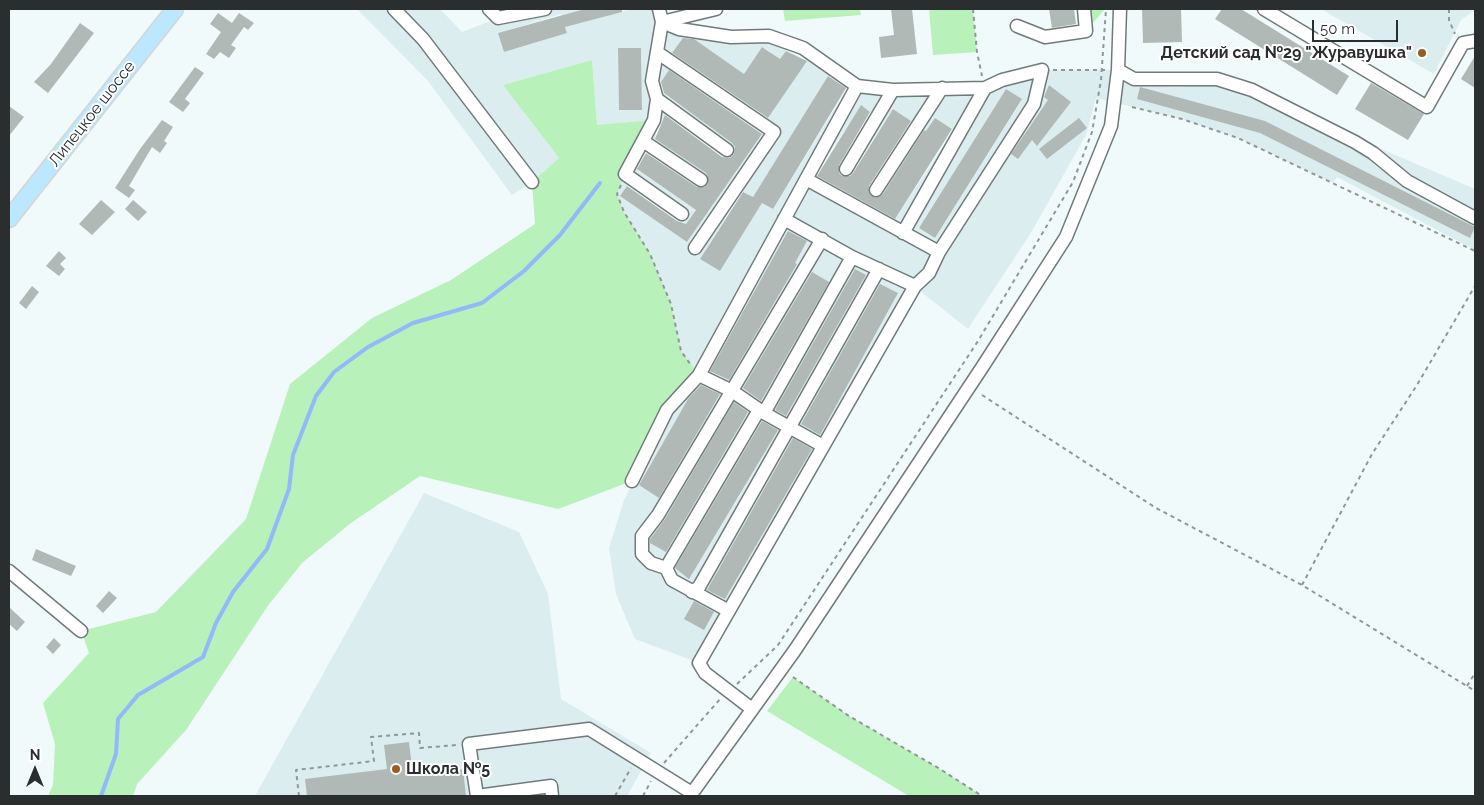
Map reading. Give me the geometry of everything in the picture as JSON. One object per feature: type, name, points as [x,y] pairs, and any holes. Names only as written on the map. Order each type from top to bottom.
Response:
[{"type":"main road","name":"Липецкое шоссе","points":[[9,219],[175,9]]},
{"type":"street","points":[[394,9],[423,39],[532,182]]},
{"type":"street","points":[[489,9],[498,18],[545,9]]},
{"type":"street","points":[[659,9],[662,22],[652,81],[657,99],[654,120],[625,174],[682,214]]},
{"type":"street","points":[[662,22],[716,9]]},
{"type":"street","points":[[1017,26],[1045,37],[1086,31],[1084,9]]},
{"type":"street","points":[[552,796],[551,786],[476,796],[470,744],[589,729],[691,795],[795,650],[1066,237],[1111,126],[1118,70],[1120,9]]},
{"type":"street","points":[[1264,9],[1427,107],[1469,42],[1475,50]]},
{"type":"street","points":[[662,22],[679,29],[731,37],[768,36],[804,48],[857,86],[893,90],[985,88],[1002,80],[1042,70],[1034,104],[939,252],[929,273],[915,286],[699,662],[705,673],[752,709]]},
{"type":"street","points":[[658,53],[774,132],[694,248]]},
{"type":"street","points":[[1118,70],[1134,79],[1217,79],[1252,90],[1355,142],[1373,153],[1408,181],[1475,218]]},
{"type":"street","points":[[632,481],[667,410],[698,375],[857,86]]},
{"type":"street","points":[[876,190],[942,88]]},
{"type":"street","points":[[903,233],[985,88]]},
{"type":"street","points":[[846,169],[893,90]]},
{"type":"street","points":[[657,99],[727,150]]},
{"type":"street","points":[[643,141],[701,180]]},
{"type":"street","points":[[806,179],[939,252]]},
{"type":"street","points":[[784,219],[852,257],[915,286]]},
{"type":"street","points":[[729,611],[672,580],[666,568],[651,563],[642,554],[642,536],[658,515],[822,239]]},
{"type":"street","points":[[666,568],[762,412],[852,257]]},
{"type":"street","points":[[692,592],[699,587],[879,269]]},
{"type":"street","points":[[698,375],[732,391],[790,429],[823,446]]},
{"type":"street","points":[[9,571],[81,631]]},
{"type":"path","points":[[973,9],[977,52],[985,88]]},
{"type":"path","points":[[643,796],[656,772],[711,707],[778,645],[978,341],[1073,182],[1092,132],[1102,70],[1106,9]]},
{"type":"path","points":[[1449,9],[1450,20],[1455,33]]},
{"type":"path","points":[[1042,70],[1118,70]]},
{"type":"path","points":[[1132,107],[1182,119],[1238,138],[1475,251]]},
{"type":"path","points":[[625,174],[618,194],[624,212],[650,254],[671,304],[681,351],[698,375]]},
{"type":"path","points":[[1302,585],[1372,454],[1417,385],[1475,286]]},
{"type":"path","points":[[982,395],[1156,508],[1302,585],[1475,691]]},
{"type":"path","points":[[1467,686],[1475,673]]},
{"type":"path","points":[[793,678],[849,716],[982,796]]},
{"type":"path","points":[[299,796],[296,770],[374,761],[371,737],[419,733],[420,748],[470,744]]},
{"type":"path","points":[[615,796],[636,759]]},
{"type":"shaded area","points":[[357,9],[440,9],[462,32],[498,18],[545,9],[585,9],[575,12],[578,23],[633,9],[659,9],[662,22],[769,36],[803,48],[857,86],[985,88],[1042,70],[1118,70],[1134,79],[1217,79],[1475,189],[1475,250],[1337,177],[1333,183],[1238,138],[1182,119],[1096,98],[1086,135],[1032,231],[968,329],[915,287],[699,663],[635,639],[616,594],[609,548],[624,500],[657,432],[698,375],[681,351],[671,304],[650,254],[624,212],[617,194],[625,174],[597,125],[592,60],[503,85],[559,158],[532,182],[512,195],[428,81]],"holes":[[[561,14],[567,33],[504,52],[499,33]],[[686,34],[744,74],[762,47],[771,52],[762,85],[790,45],[809,57],[767,119],[672,54]],[[618,48],[641,48],[642,110],[619,110]],[[670,69],[763,133],[687,242],[621,195],[629,184],[686,224],[696,210],[635,167],[647,150],[707,191],[716,177],[653,133],[666,115],[729,158],[738,145],[657,88]],[[829,75],[848,87],[773,209],[762,203],[720,271],[700,259],[742,191],[753,197]],[[1006,89],[1022,100],[935,238],[919,228]],[[861,106],[872,113],[832,173],[845,181],[893,109],[912,122],[866,192],[880,202],[935,118],[954,130],[891,225],[815,174]]]},
{"type":"shaded area","name":"Детский сад №29 \"Журавушка\"","points":[[1321,9],[1475,10],[1461,20],[1434,74]]},
{"type":"shaded area","points":[[424,493],[519,532],[548,594],[561,699],[651,753],[627,796],[255,796]]},
{"type":"green space","points":[[783,9],[860,9],[861,15],[785,21]]},
{"type":"green space","points":[[929,9],[973,9],[977,52],[933,55]]},
{"type":"green space","points":[[1084,9],[1105,9],[1086,31]]},
{"type":"green space","points":[[592,60],[597,125],[654,120],[625,174],[617,194],[624,212],[650,254],[671,304],[681,351],[699,375],[667,410],[632,481],[558,509],[420,476],[351,523],[302,563],[267,607],[186,730],[137,784],[133,796],[48,796],[53,785],[55,744],[43,703],[89,653],[81,631],[156,612],[246,519],[290,384],[372,318],[451,280],[535,224],[532,182],[559,158],[503,85]]},
{"type":"green space","points":[[793,677],[849,716],[982,796],[909,796],[767,711]]},
{"type":"building","points":[[585,9],[622,9],[622,12],[565,27],[567,33],[504,52],[498,33]]},
{"type":"building","points":[[891,9],[912,9],[917,54],[881,58],[879,37],[894,35]]},
{"type":"building","points":[[1049,9],[1074,9],[1076,24],[1052,28]]},
{"type":"building","points":[[1142,9],[1181,9],[1182,42],[1143,43]]},
{"type":"building","points":[[1222,9],[1241,9],[1349,76],[1337,95],[1215,19]]},
{"type":"building","points":[[218,13],[232,23],[239,13],[254,23],[248,30],[244,27],[231,45],[236,48],[229,58],[220,52],[214,59],[206,54],[221,32],[210,24]]},
{"type":"building","points":[[80,23],[94,33],[48,93],[34,82],[51,64]]},
{"type":"building","points":[[683,38],[694,39],[744,74],[762,47],[780,59],[786,51],[807,61],[768,118],[672,53]]},
{"type":"building","points":[[618,48],[641,48],[642,110],[619,110]]},
{"type":"building","points":[[1475,56],[1475,88],[1461,79]]},
{"type":"building","points":[[195,67],[204,73],[185,99],[190,103],[183,112],[169,102]]},
{"type":"building","points":[[669,70],[762,134],[687,242],[620,196],[627,186],[677,221],[686,224],[696,210],[637,169],[646,153],[697,187],[704,187],[708,184],[706,173],[655,139],[665,115],[722,157],[730,158],[734,154],[735,147],[732,143],[664,93],[661,82]]},
{"type":"building","points":[[828,76],[846,88],[773,209],[762,203],[720,271],[700,259],[743,192],[753,197]]},
{"type":"building","points":[[1371,83],[1424,114],[1408,140],[1355,109]]},
{"type":"building","points":[[1049,85],[1071,102],[1037,146],[1032,140],[1018,159],[1011,154],[1048,100],[1044,97]]},
{"type":"building","points":[[1140,87],[1265,121],[1475,227],[1470,238],[1260,133],[1137,99]]},
{"type":"building","points":[[1006,89],[1022,99],[935,238],[919,228]]},
{"type":"building","points":[[861,105],[870,112],[839,165],[839,173],[842,176],[850,176],[853,173],[893,109],[911,121],[869,186],[869,193],[875,198],[883,194],[924,130],[926,131],[935,118],[952,129],[895,219],[817,176]]},
{"type":"building","points":[[9,106],[24,117],[9,136]]},
{"type":"building","points":[[1079,118],[1087,128],[1047,159],[1039,149]]},
{"type":"building","points":[[162,120],[173,127],[164,141],[167,143],[160,153],[152,147],[129,186],[135,190],[129,198],[115,188],[140,149]]},
{"type":"building","points":[[101,200],[115,212],[92,235],[79,224]]},
{"type":"building","points":[[133,200],[147,212],[138,221],[125,209]]},
{"type":"building","points":[[788,231],[807,241],[795,263],[797,264],[729,380],[710,371]]},
{"type":"building","points":[[59,251],[66,258],[60,264],[65,269],[59,276],[46,266]]},
{"type":"building","points":[[855,269],[866,275],[786,416],[775,410]]},
{"type":"building","points":[[812,272],[829,282],[761,401],[743,388]]},
{"type":"building","points":[[880,284],[898,293],[820,435],[801,424]]},
{"type":"building","points":[[32,286],[39,292],[26,309],[19,303]]},
{"type":"building","points":[[701,385],[720,394],[659,498],[639,485],[688,399]]},
{"type":"building","points":[[734,402],[748,412],[666,552],[650,543],[650,539],[665,519]]},
{"type":"building","points":[[762,421],[778,430],[689,579],[675,568]]},
{"type":"building","points":[[793,438],[812,449],[725,599],[707,590]]},
{"type":"building","points":[[36,549],[76,566],[71,576],[32,560]]},
{"type":"building","points":[[109,591],[117,598],[103,613],[96,606]]},
{"type":"building","points":[[694,601],[714,612],[704,630],[684,619]]},
{"type":"building","points":[[9,607],[25,622],[17,631],[9,624]]},
{"type":"building","points":[[54,638],[61,645],[53,654],[46,647]]},
{"type":"building","name":"Школа №5","points":[[409,742],[413,776],[463,769],[466,796],[307,796],[305,779],[387,769],[384,745]]},
{"type":"waterway","points":[[101,796],[116,754],[118,719],[138,695],[203,657],[216,623],[233,592],[267,549],[289,489],[293,455],[316,396],[334,372],[368,347],[413,323],[482,303],[524,271],[560,235],[600,183]]},
{"type":"place","name":"Детский сад №29 \"Журавушка\"","points":[[1422,53]]},
{"type":"place","name":"Школа №5","points":[[396,769]]}]
